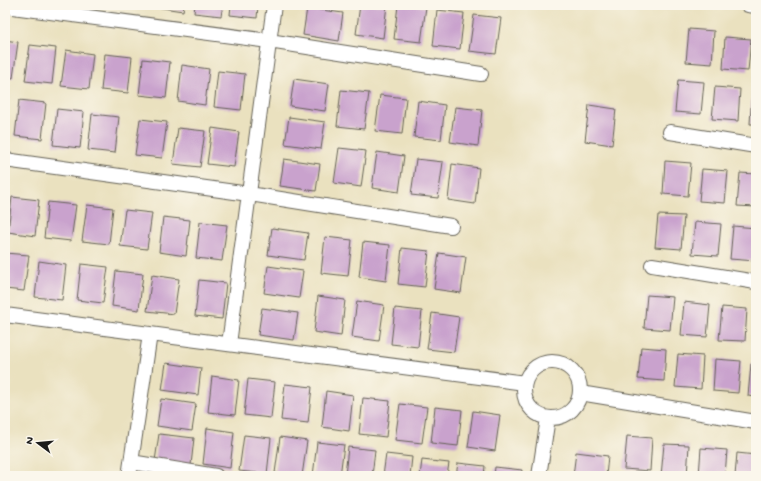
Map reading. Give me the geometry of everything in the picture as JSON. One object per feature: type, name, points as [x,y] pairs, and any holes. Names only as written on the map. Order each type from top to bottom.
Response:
[{"type":"street","points":[[229,344],[274,5]]},
{"type":"street","points":[[748,5],[756,6]]},
{"type":"street","points":[[5,6],[269,41],[481,74]]},
{"type":"street","points":[[670,132],[756,146]]},
{"type":"street","points":[[5,160],[249,194],[451,226]]},
{"type":"street","points":[[652,265],[756,282]]},
{"type":"street","points":[[5,315],[525,383]]},
{"type":"street","points":[[150,334],[130,469],[216,476]]},
{"type":"street","points":[[552,362],[569,368],[575,375],[579,384],[580,393],[577,402],[566,415],[557,418],[548,418],[539,416],[526,402],[524,393],[525,383],[535,368],[552,362]]},
{"type":"street","points":[[580,393],[756,422]]},
{"type":"street","points":[[539,476],[548,418]]},
{"type":"building","points":[[157,5],[184,5],[183,11],[156,7]]},
{"type":"building","points":[[195,5],[223,5],[221,16],[194,13]]},
{"type":"building","points":[[231,5],[258,5],[257,18],[230,15]]},
{"type":"building","points":[[360,5],[387,5],[383,38],[356,34]]},
{"type":"building","points":[[398,5],[426,7],[421,42],[394,39]]},
{"type":"building","points":[[307,8],[343,13],[339,41],[303,35]]},
{"type":"building","points":[[437,10],[464,13],[460,49],[433,46]]},
{"type":"building","points":[[474,15],[501,18],[496,54],[469,51]]},
{"type":"building","points":[[689,29],[714,31],[712,64],[686,62]]},
{"type":"building","points":[[725,37],[751,39],[748,71],[723,69]]},
{"type":"building","points":[[5,40],[18,42],[13,78],[5,77]]},
{"type":"building","points":[[30,45],[56,48],[52,84],[25,81]]},
{"type":"building","points":[[66,50],[93,54],[89,89],[61,86]]},
{"type":"building","points":[[105,54],[132,57],[128,93],[101,90]]},
{"type":"building","points":[[143,59],[170,62],[166,98],[139,95]]},
{"type":"building","points":[[182,65],[209,69],[205,105],[178,101]]},
{"type":"building","points":[[218,71],[245,74],[241,110],[214,107]]},
{"type":"building","points":[[294,79],[329,84],[325,111],[290,106]]},
{"type":"building","points":[[678,80],[704,82],[701,114],[675,112]]},
{"type":"building","points":[[715,87],[740,89],[738,121],[712,119]]},
{"type":"building","points":[[341,90],[369,93],[364,129],[337,126]]},
{"type":"building","points":[[752,91],[756,91],[756,124],[750,124]]},
{"type":"building","points":[[380,95],[406,98],[402,134],[375,131]]},
{"type":"building","points":[[19,100],[46,103],[42,139],[15,136]]},
{"type":"building","points":[[418,101],[445,105],[441,140],[414,137]]},
{"type":"building","points":[[589,105],[616,109],[612,145],[585,141]]},
{"type":"building","points":[[455,107],[482,110],[478,146],[450,142]]},
{"type":"building","points":[[57,109],[84,112],[80,148],[53,145]]},
{"type":"building","points":[[92,114],[119,117],[115,153],[88,150]]},
{"type":"building","points":[[289,117],[325,122],[321,149],[285,144]]},
{"type":"building","points":[[140,119],[167,122],[162,158],[135,155]]},
{"type":"building","points":[[178,128],[205,131],[200,167],[173,164]]},
{"type":"building","points":[[212,128],[239,132],[234,167],[207,164]]},
{"type":"building","points":[[339,148],[366,151],[361,187],[334,183]]},
{"type":"building","points":[[377,152],[404,156],[399,192],[372,188]]},
{"type":"building","points":[[284,159],[320,164],[316,191],[280,186]]},
{"type":"building","points":[[416,159],[443,162],[438,198],[411,195]]},
{"type":"building","points":[[665,161],[691,163],[688,196],[663,194]]},
{"type":"building","points":[[452,164],[479,168],[475,204],[448,200]]},
{"type":"building","points":[[702,169],[728,171],[725,203],[699,201]]},
{"type":"building","points":[[740,173],[756,174],[756,207],[737,206]]},
{"type":"building","points":[[12,197],[39,200],[35,236],[8,232]]},
{"type":"building","points":[[48,202],[76,205],[71,241],[44,238]]},
{"type":"building","points":[[87,205],[113,208],[109,244],[82,241]]},
{"type":"building","points":[[125,210],[152,213],[147,249],[120,246]]},
{"type":"building","points":[[658,215],[684,216],[681,249],[655,247]]},
{"type":"building","points":[[163,217],[190,220],[186,256],[159,252]]},
{"type":"building","points":[[200,222],[227,225],[222,261],[196,258]]},
{"type":"building","points":[[695,222],[721,224],[718,256],[692,254]]},
{"type":"building","points":[[733,226],[756,228],[756,261],[730,259]]},
{"type":"building","points":[[272,228],[308,233],[304,260],[268,255]]},
{"type":"building","points":[[325,237],[352,240],[348,276],[321,273]]},
{"type":"building","points":[[363,242],[390,245],[386,281],[359,277]]},
{"type":"building","points":[[402,248],[429,251],[425,287],[398,284]]},
{"type":"building","points":[[5,253],[29,255],[24,291],[5,289]]},
{"type":"building","points":[[439,253],[466,257],[461,293],[434,289]]},
{"type":"building","points":[[39,261],[66,265],[62,300],[35,297]]},
{"type":"building","points":[[81,264],[108,267],[103,303],[77,300]]},
{"type":"building","points":[[268,266],[303,271],[299,298],[264,293]]},
{"type":"building","points":[[116,271],[143,274],[139,310],[112,306]]},
{"type":"building","points":[[152,275],[179,279],[174,314],[147,311]]},
{"type":"building","points":[[199,280],[226,283],[222,319],[195,316]]},
{"type":"building","points":[[647,295],[673,297],[670,330],[644,328]]},
{"type":"building","points":[[318,296],[345,300],[341,336],[314,332]]},
{"type":"building","points":[[357,301],[384,305],[379,341],[352,337]]},
{"type":"building","points":[[684,302],[710,305],[707,337],[681,335]]},
{"type":"building","points":[[722,307],[747,309],[745,341],[719,340]]},
{"type":"building","points":[[262,308],[298,313],[294,340],[258,335]]},
{"type":"building","points":[[395,308],[422,311],[418,347],[391,344]]},
{"type":"building","points":[[432,313],[459,317],[454,352],[427,349]]},
{"type":"building","points":[[641,347],[666,349],[664,381],[638,379]]},
{"type":"building","points":[[678,354],[703,356],[701,389],[675,387]]},
{"type":"building","points":[[715,359],[741,361],[738,393],[713,391]]},
{"type":"building","points":[[166,363],[201,368],[198,395],[162,390]]},
{"type":"building","points":[[751,364],[756,364],[756,397],[748,396]]},
{"type":"building","points":[[212,376],[239,380],[235,415],[208,412]]},
{"type":"building","points":[[248,379],[275,382],[271,418],[244,415]]},
{"type":"building","points":[[285,384],[312,387],[308,423],[281,420]]},
{"type":"building","points":[[326,391],[353,395],[349,431],[322,427]]},
{"type":"building","points":[[363,398],[390,401],[386,437],[359,434]]},
{"type":"building","points":[[161,399],[196,404],[192,431],[157,426]]},
{"type":"building","points":[[400,404],[427,407],[422,443],[395,440]]},
{"type":"building","points":[[435,407],[462,410],[458,446],[431,443]]},
{"type":"building","points":[[473,411],[500,415],[495,451],[468,447]]},
{"type":"building","points":[[207,428],[234,432],[230,468],[203,464]]},
{"type":"building","points":[[159,434],[194,438],[191,465],[155,461]]},
{"type":"building","points":[[244,435],[271,438],[267,474],[239,471]]},
{"type":"building","points":[[627,436],[652,438],[650,471],[624,469]]},
{"type":"building","points":[[280,437],[307,441],[302,476],[275,473]]},
{"type":"building","points":[[317,442],[344,445],[340,476],[313,476]]},
{"type":"building","points":[[664,444],[689,445],[687,476],[661,476]]},
{"type":"building","points":[[348,447],[375,450],[372,476],[345,476]]},
{"type":"building","points":[[701,448],[727,450],[725,476],[699,476]]},
{"type":"building","points":[[576,452],[608,456],[606,476],[573,476]]},
{"type":"building","points":[[737,453],[756,455],[756,476],[735,476]]},
{"type":"building","points":[[386,454],[412,457],[410,476],[383,476]]},
{"type":"building","points":[[422,460],[449,463],[447,476],[420,476]]},
{"type":"building","points":[[458,463],[485,466],[484,476],[456,476]]},
{"type":"building","points":[[495,467],[522,470],[521,476],[494,476]]}]
